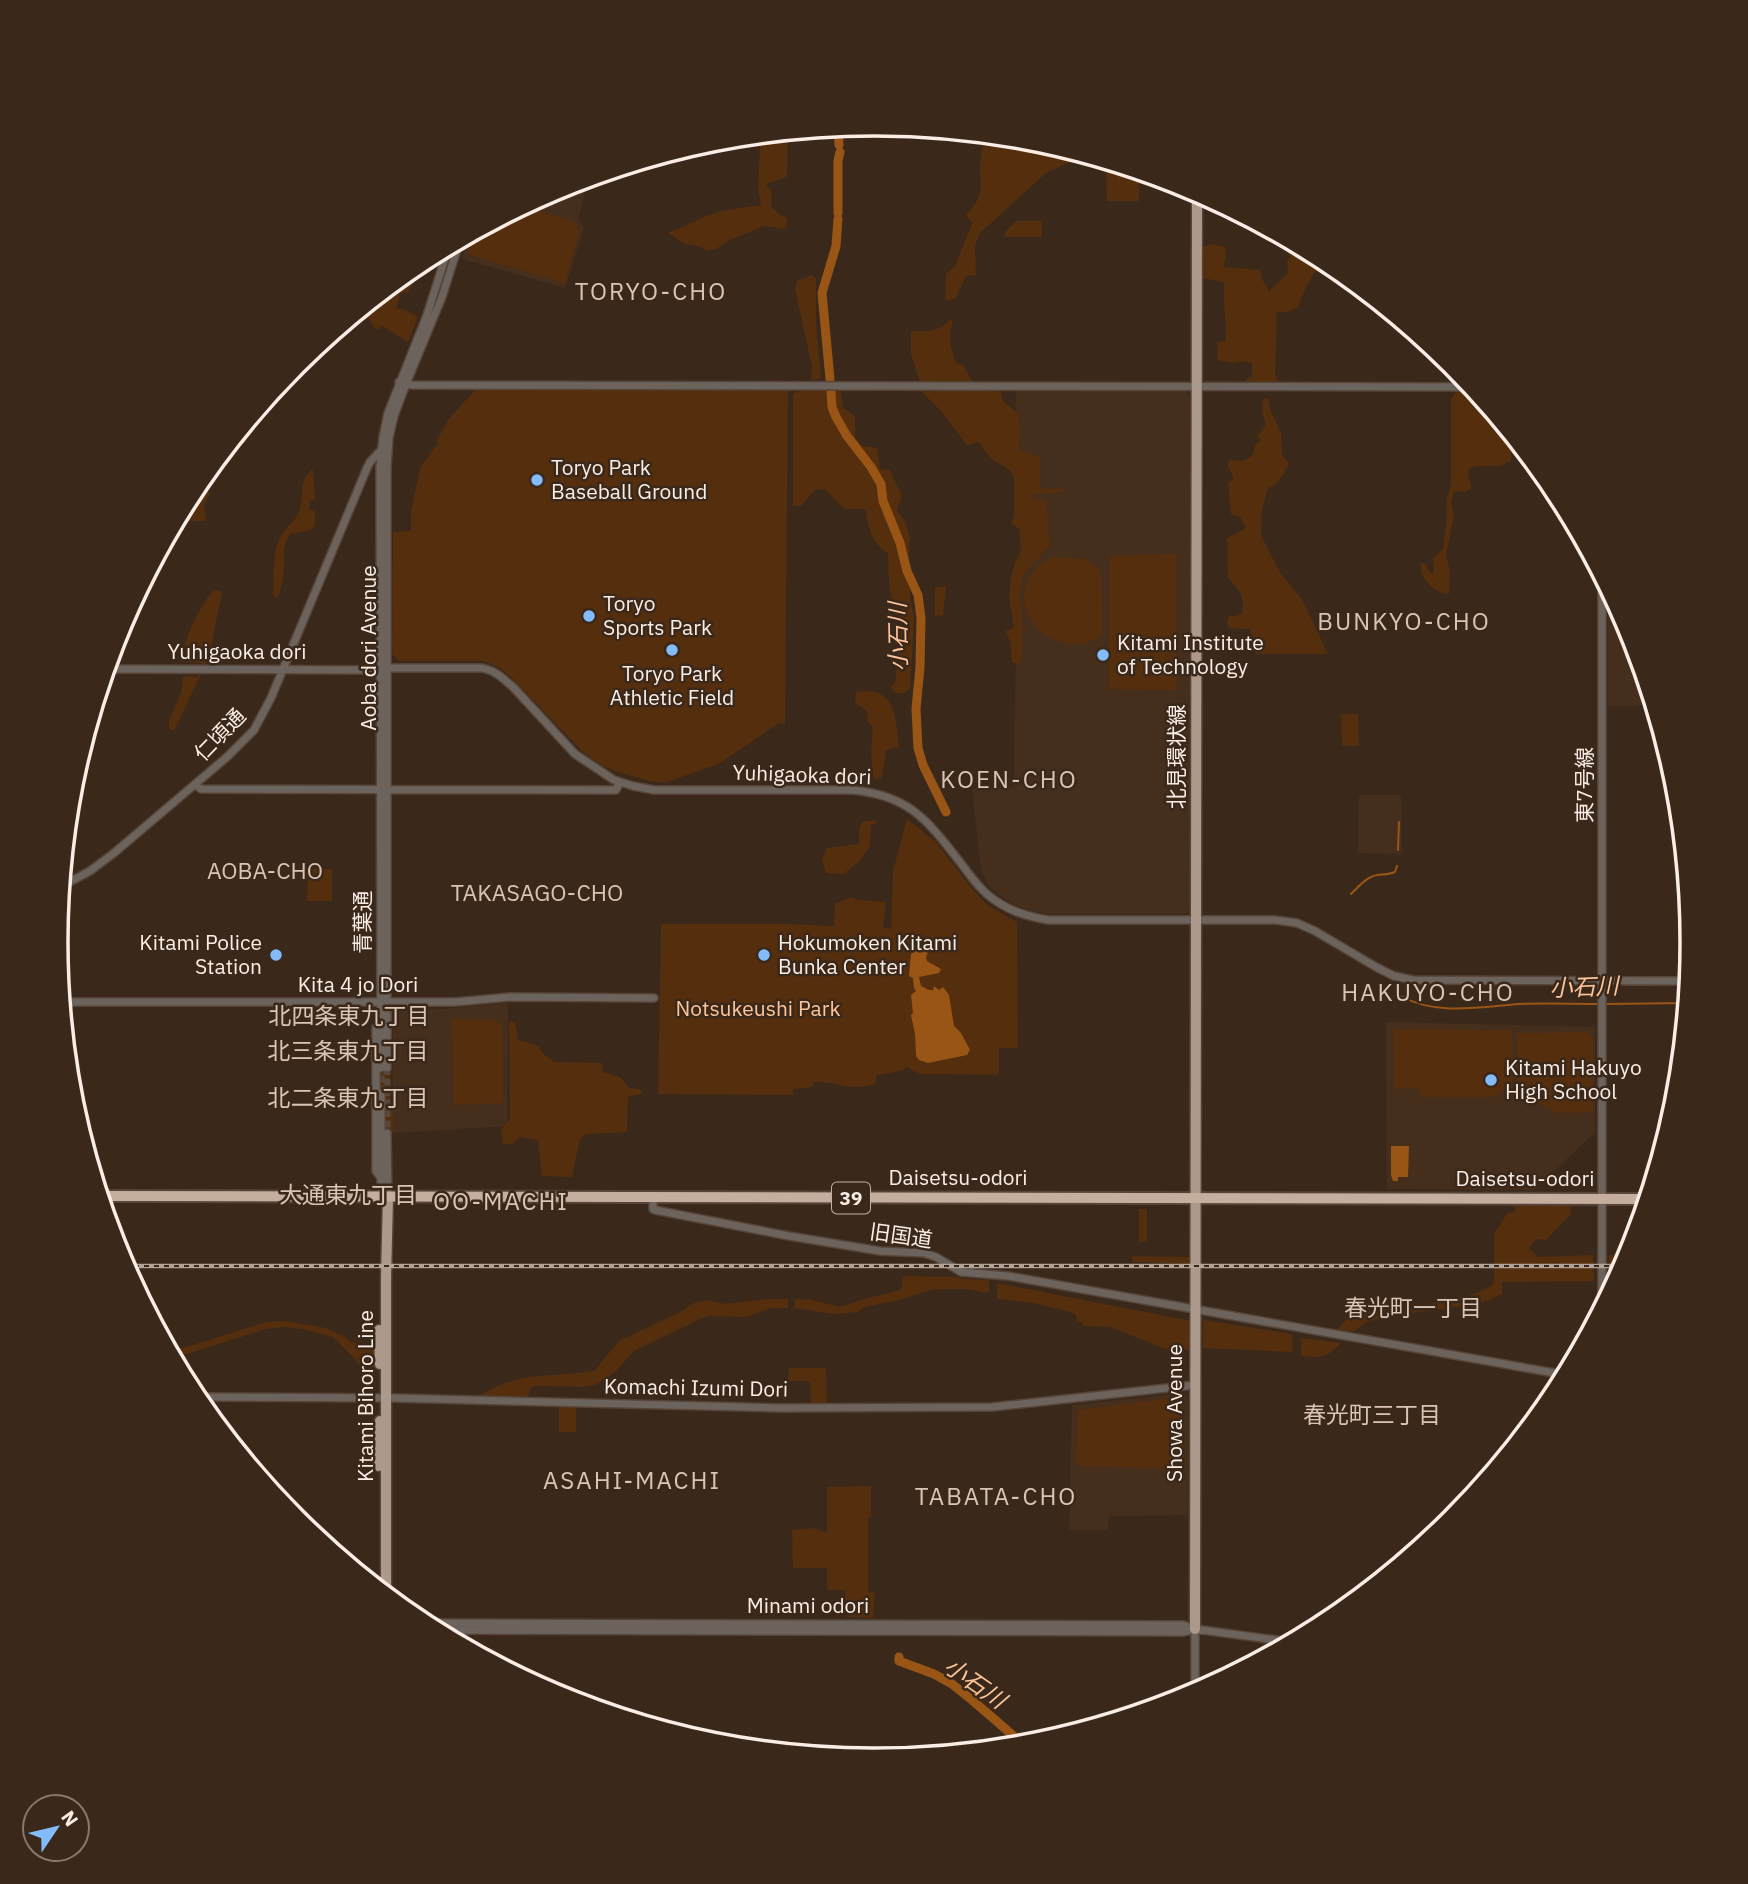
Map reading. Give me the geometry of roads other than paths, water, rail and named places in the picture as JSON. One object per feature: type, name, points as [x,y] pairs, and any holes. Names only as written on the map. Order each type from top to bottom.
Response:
[{"type":"highway","name":"Daisetsu-odori","points":[[110,1196],[1638,1199]]},
{"type":"main road","name":"北見環状線","points":[[1195,1198],[1197,205]]},
{"type":"main road","name":"Kitami Bihoro Line","points":[[379,1578],[384,1197]]},
{"type":"main road","name":"Showa Avenue","points":[[1195,1198],[1195,1629]]},
{"type":"main road","name":"Kitami Bihoro Line","points":[[383,1398],[386,1583]]},
{"type":"street","name":"Aoba dori Avenue","points":[[384,1068],[380,467],[388,413],[442,297],[456,253]]},
{"type":"street","name":"Aoba dori Avenue","points":[[383,668],[389,442],[402,383],[444,261]]},
{"type":"street","points":[[402,383],[1458,387]]},
{"type":"street","name":"仁頃通","points":[[71,881],[90,871],[227,757],[254,730],[264,714],[370,462],[389,442]]},
{"type":"street","name":"東7号線","points":[[1602,597],[1602,1287]]},
{"type":"street","name":"Yuhigaoka dori","points":[[116,669],[482,668],[492,670],[513,687],[575,754],[620,782],[654,790],[852,790],[877,793],[909,807],[934,829],[986,894],[1016,912],[1032,917],[1048,920],[1275,920],[1297,923],[1376,967],[1413,980],[1679,981]]},
{"type":"street","points":[[195,784],[201,789],[616,790],[620,782]]},
{"type":"street","name":"Kita 4 jo Dori","points":[[71,1002],[455,1002],[511,997],[653,998]]},
{"type":"street","points":[[381,1178],[376,1171],[376,1014],[384,1002]]},
{"type":"street","points":[[381,1093],[381,1178],[384,1197]]},
{"type":"street","points":[[384,1197],[387,1133]]},
{"type":"street","name":"旧国道","points":[[653,1198],[653,1209],[678,1216],[880,1251],[924,1253],[961,1272],[1008,1276],[1195,1310]]},
{"type":"street","points":[[1195,1310],[1555,1373]]},
{"type":"street","name":"Komachi Izumi Dori","points":[[209,1397],[383,1398],[782,1408],[992,1407],[1195,1385]]},
{"type":"street","name":"Minami odori","points":[[444,1623],[1183,1625],[1277,1640]]},
{"type":"street","points":[[1195,1629],[1195,1680]]},
{"type":"street","name":"Minami odori","points":[[455,1630],[1183,1632],[1195,1629]]},
{"type":"waterway","name":"小石川","points":[[839,137],[839,145]]},
{"type":"waterway","name":"小石川","points":[[838,213],[840,152]]},
{"type":"waterway","name":"小石川","points":[[830,379],[822,293],[836,246],[838,219]]},
{"type":"waterway","name":"小石川","points":[[831,391],[836,417],[881,484],[883,501],[918,595],[921,618],[916,709],[918,748],[923,765],[946,812]]},
{"type":"waterway","points":[[1398,850],[1399,822]]},
{"type":"waterway","points":[[1351,894],[1368,878],[1395,872],[1397,866]]},
{"type":"waterway","name":"小石川","points":[[1401,996],[1429,1006],[1458,1009],[1529,1004],[1601,1004]]},
{"type":"waterway","name":"小石川","points":[[1606,1004],[1677,1003]]},
{"type":"waterway","name":"小石川","points":[[899,1657],[899,1661],[952,1684],[1013,1735]]},
{"type":"tunnel","points":[[381,1068],[381,1093]]},
{"type":"tunnel","points":[[387,1068],[387,1133]]},
{"type":"railway","points":[[137,1266],[1611,1266]]},
{"type":"place","name":"Toryo Park Baseball Ground","points":[[537,480]]},
{"type":"place","name":"Toryo Sports Park","points":[[589,616]]},
{"type":"place","name":"Toryo Park Athletic Field","points":[[672,650]]},
{"type":"place","name":"Kitami Institute of Technology","points":[[1103,655]]},
{"type":"place","name":"Kitami Police Station","points":[[276,955]]},
{"type":"place","name":"Hokumoken Kitami Bunka Center","points":[[764,955]]},
{"type":"place","name":"Kitami Hakuyo High School","points":[[1491,1080]]},
{"type":"district","name":"TORYO-CHO","points":[[651,292]]},
{"type":"district","name":"BUNKYO-CHO","points":[[1404,622]]},
{"type":"district","name":"KOEN-CHO","points":[[1009,780]]},
{"type":"district","name":"AOBA-CHO","points":[[265,871]]},
{"type":"district","name":"TAKASAGO-CHO","points":[[537,893]]},
{"type":"district","name":"HAKUYO-CHO","points":[[1428,993]]},
{"type":"district","name":"北四条東九丁目","points":[[349,1016]]},
{"type":"district","name":"北三条東九丁目","points":[[348,1051]]},
{"type":"district","name":"北二条東九丁目","points":[[348,1098]]},
{"type":"district","name":"大通東九丁目","points":[[348,1195]]},
{"type":"district","name":"OO-MACHI","points":[[501,1202]]},
{"type":"district","name":"春光町一丁目","points":[[1413,1308]]},
{"type":"district","name":"春光町三丁目","points":[[1372,1415]]},
{"type":"district","name":"ASAHI-MACHI","points":[[632,1481]]},
{"type":"district","name":"TABATA-CHO","points":[[996,1497]]},
{"type":"park label","name":"Notsukeushi Park","points":[[758,1009]]}]
